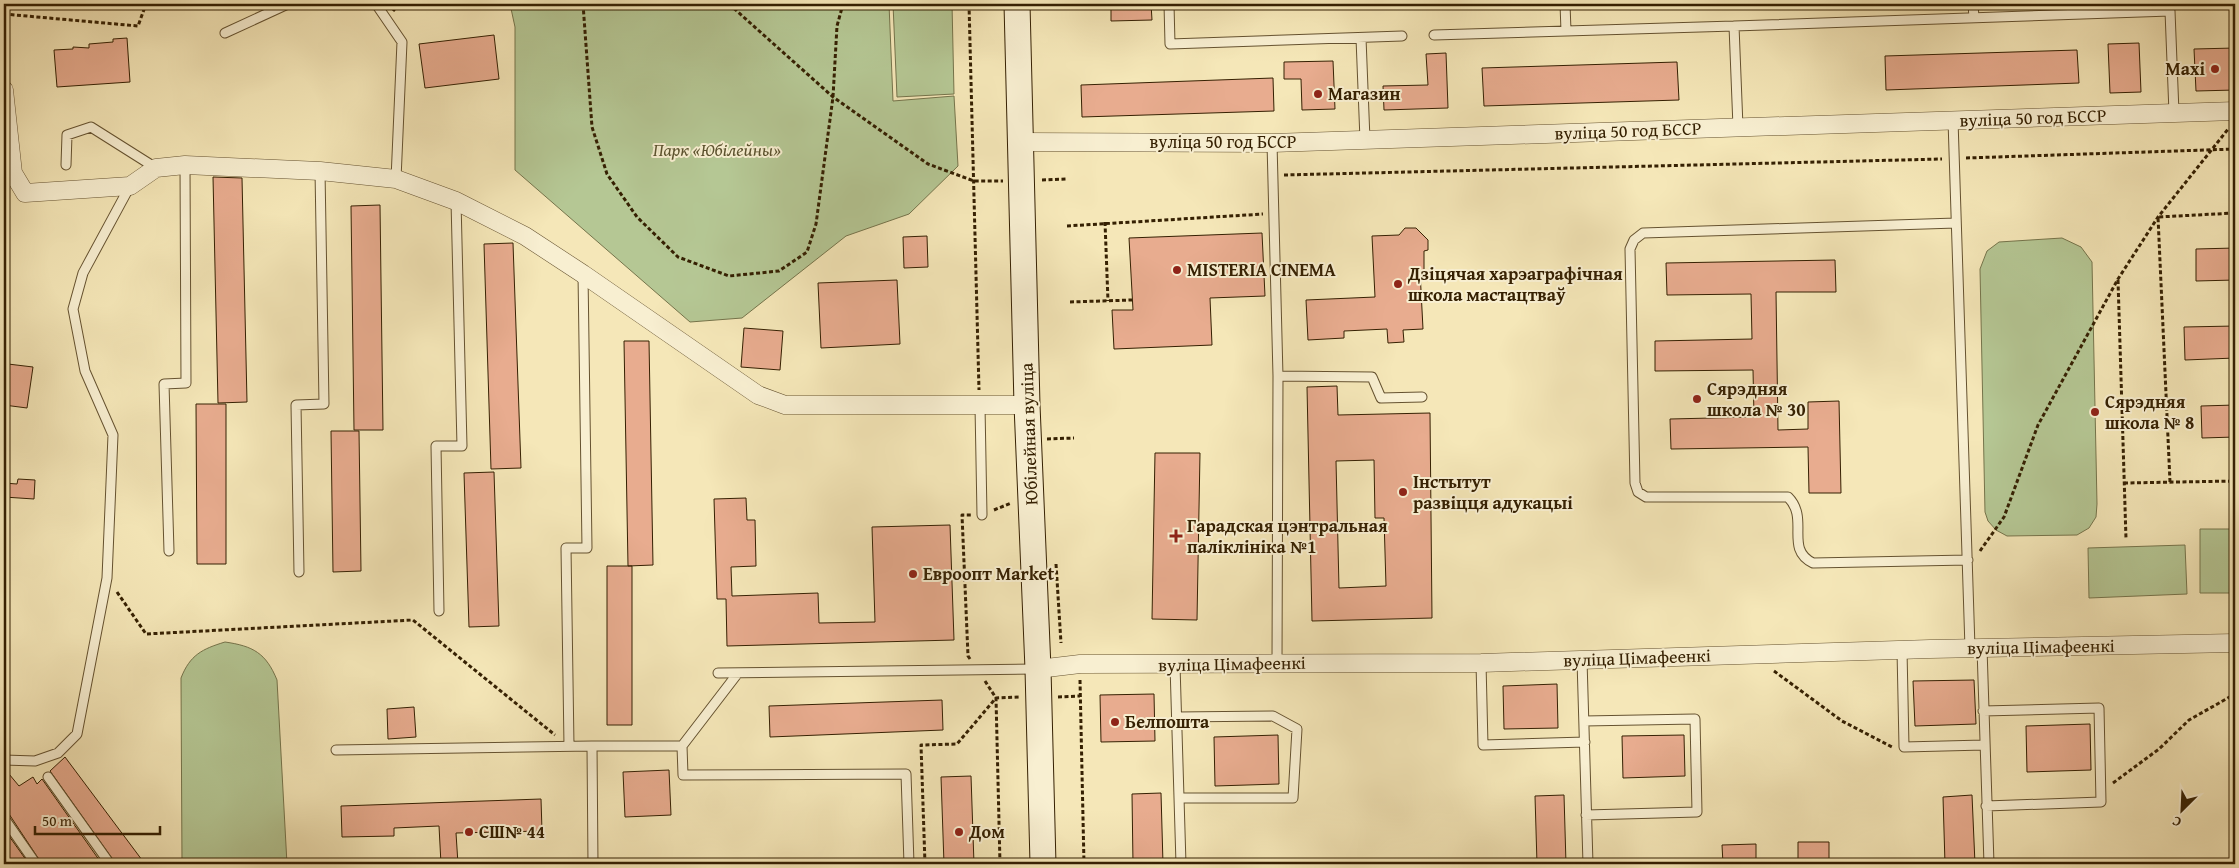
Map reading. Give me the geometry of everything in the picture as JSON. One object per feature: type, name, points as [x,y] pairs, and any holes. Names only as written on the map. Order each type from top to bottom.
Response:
[{"type":"main road","name":"Юбілейная вуліца","points":[[1018,4],[1027,405],[1038,669],[1043,864]]},
{"type":"street","points":[[4,90],[13,173],[25,193],[130,186],[156,168],[185,165],[320,171],[396,179],[456,201],[525,236],[758,395],[786,405],[1027,405]]},
{"type":"street","name":"вуліца 50 год БССР","points":[[1020,142],[1272,143],[2174,113],[2232,119]]},
{"type":"street","name":"вуліца Цімафеенкі","points":[[1038,669],[1080,664],[1481,664],[1902,650],[2235,643]]},
{"type":"lane","points":[[224,33],[288,4]]},
{"type":"lane","points":[[376,4],[402,42],[396,179]]},
{"type":"lane","points":[[1169,4],[1170,44],[1402,36]]},
{"type":"lane","points":[[1565,4],[1566,31]]},
{"type":"lane","points":[[1973,4],[1974,18]]},
{"type":"lane","points":[[1434,35],[2170,11],[2174,113]]},
{"type":"lane","points":[[1734,26],[1738,128]]},
{"type":"lane","points":[[1362,38],[1365,140]]},
{"type":"lane","points":[[1953,120],[1968,564],[1983,711],[1989,864]]},
{"type":"lane","points":[[66,166],[67,135],[91,127],[156,168]]},
{"type":"lane","points":[[1272,143],[1278,376],[1277,663]]},
{"type":"lane","points":[[169,550],[164,384],[186,383],[185,165]]},
{"type":"lane","points":[[299,572],[296,405],[324,404],[320,171]]},
{"type":"lane","points":[[4,760],[35,762],[58,753],[78,734],[107,578],[113,435],[85,372],[73,309],[83,273],[130,186]]},
{"type":"lane","points":[[439,611],[436,446],[462,446],[456,201]]},
{"type":"lane","points":[[1956,223],[1643,234],[1634,240],[1630,249],[1635,483],[1638,492],[1646,497],[1788,497],[1798,511],[1798,549],[1805,559],[1813,563],[1968,564]]},
{"type":"lane","points":[[569,746],[566,548],[587,548],[583,274]]},
{"type":"lane","points":[[1278,376],[1372,377],[1382,398],[1422,397]]},
{"type":"lane","points":[[980,406],[982,515]]},
{"type":"lane","points":[[1902,650],[1904,747],[1984,745]]},
{"type":"lane","points":[[1582,660],[1588,864]]},
{"type":"lane","points":[[1481,664],[1483,745],[1585,742]]},
{"type":"lane","points":[[1175,665],[1181,864]]},
{"type":"lane","points":[[718,673],[1038,669]]},
{"type":"lane","points":[[738,673],[682,746],[683,775],[906,774],[909,864]]},
{"type":"lane","points":[[1983,711],[2099,708],[2101,802],[1986,806]]},
{"type":"lane","points":[[1177,717],[1273,716],[1297,729],[1293,798],[1179,798]]},
{"type":"lane","points":[[1584,721],[1694,719],[1697,812],[1586,814]]},
{"type":"lane","points":[[592,746],[593,864]]},
{"type":"lane","points":[[336,750],[682,746]]},
{"type":"lane","points":[[48,777],[110,864]]},
{"type":"lane","points":[[4,818],[36,864]]},
{"type":"path","points":[[4,14],[138,26],[146,4]]},
{"type":"path","points":[[583,4],[592,127],[607,174],[637,216],[678,257],[730,276],[779,271],[807,252],[816,224],[834,97],[837,26],[843,4]]},
{"type":"path","points":[[729,4],[834,97],[928,164],[974,181],[1006,180]]},
{"type":"path","points":[[969,4],[980,406]]},
{"type":"path","points":[[1968,564],[2004,517],[2038,426],[2118,279],[2158,217],[2211,150],[2232,119]]},
{"type":"path","points":[[1273,176],[2235,149]]},
{"type":"path","points":[[1041,180],[1066,178]]},
{"type":"path","points":[[2158,217],[2235,213]]},
{"type":"path","points":[[1067,226],[1105,222],[1274,214]]},
{"type":"path","points":[[2158,217],[2170,482]]},
{"type":"path","points":[[1105,222],[1108,301]]},
{"type":"path","points":[[2118,279],[2126,539]]},
{"type":"path","points":[[1070,302],[1132,300]]},
{"type":"path","points":[[1045,439],[1074,438]]},
{"type":"path","points":[[2124,483],[2235,481]]},
{"type":"path","points":[[1000,864],[996,698],[968,656],[962,515],[982,515],[1012,502]]},
{"type":"path","points":[[1056,557],[1061,643]]},
{"type":"path","points":[[107,578],[146,634],[413,620],[569,746]]},
{"type":"path","points":[[1769,667],[1842,721],[1891,747],[1900,748]]},
{"type":"path","points":[[1080,674],[1084,864]]},
{"type":"path","points":[[2101,791],[2159,749],[2189,720],[2235,694]]},
{"type":"path","points":[[1058,697],[1080,696]]},
{"type":"path","points":[[925,864],[921,746],[957,744],[996,698],[1021,697]]},
{"type":"green space","name":"Парк «Юбілейны»","points":[[510,4],[889,4],[893,101],[954,96],[958,166],[909,214],[846,236],[742,318],[690,322],[515,170],[515,27]]},
{"type":"green space","points":[[893,4],[952,4],[954,94],[897,97]]},
{"type":"green space","points":[[2062,238],[2081,247],[2092,262],[2096,517],[2089,528],[2077,535],[2007,536],[1996,530],[1988,521],[1985,512],[1980,269],[1987,251],[1999,242]]},
{"type":"green space","points":[[2200,529],[2233,529],[2233,593],[2200,593]]},
{"type":"green space","points":[[2185,545],[2187,594],[2089,598],[2088,548]]},
{"type":"green space","points":[[225,642],[243,646],[257,652],[268,663],[277,680],[287,864],[182,864],[181,678],[193,658],[203,650]]},
{"type":"building","points":[[1111,4],[1151,4],[1152,20],[1111,21]]},
{"type":"building","points":[[494,35],[499,79],[425,88],[419,44]]},
{"type":"building","points":[[127,38],[130,82],[57,87],[54,50],[73,49],[73,47],[89,48],[89,44],[113,42],[113,39]]},
{"type":"building","points":[[2139,43],[2141,92],[2110,93],[2108,44]]},
{"type":"building","name":"Maxi","points":[[2235,48],[2235,90],[2196,91],[2194,49]]},
{"type":"building","points":[[2077,50],[2079,83],[1886,90],[1885,56]]},
{"type":"building","points":[[1446,53],[1448,108],[1384,110],[1383,86],[1428,85],[1426,54]]},
{"type":"building","name":"Магазин","points":[[1333,61],[1335,109],[1302,110],[1301,79],[1284,79],[1284,62]]},
{"type":"building","points":[[1677,62],[1679,100],[1484,106],[1482,68]]},
{"type":"building","points":[[1273,78],[1274,111],[1082,117],[1081,85]]},
{"type":"building","points":[[213,177],[242,178],[247,402],[218,403]]},
{"type":"building","points":[[380,205],[383,430],[354,430],[351,206]]},
{"type":"building","name":"Дзіцячая харэаграфічная школа мастацтваў","points":[[1405,228],[1416,228],[1428,240],[1428,250],[1424,251],[1424,271],[1420,271],[1423,329],[1403,330],[1404,342],[1388,343],[1387,329],[1344,331],[1344,338],[1308,340],[1306,300],[1375,297],[1372,236],[1399,235]]},
{"type":"building","points":[[1262,233],[1265,296],[1210,298],[1212,345],[1114,349],[1112,310],[1133,310],[1129,238]]},
{"type":"building","points":[[927,236],[928,267],[904,268],[903,237]]},
{"type":"building","points":[[513,243],[521,468],[491,469],[484,244]]},
{"type":"building","points":[[2235,248],[2235,280],[2196,281],[2196,249]]},
{"type":"building","points":[[1835,260],[1836,292],[1776,292],[1778,430],[1808,429],[1808,402],[1839,401],[1841,493],[1809,493],[1808,447],[1671,449],[1670,419],[1754,417],[1753,370],[1655,371],[1655,341],[1752,339],[1751,294],[1667,295],[1666,263]]},
{"type":"building","points":[[897,280],[900,344],[821,348],[818,283]]},
{"type":"building","points":[[2235,326],[2235,358],[2185,360],[2184,327]]},
{"type":"building","points":[[744,328],[783,331],[780,370],[741,367]]},
{"type":"building","points":[[624,341],[649,341],[653,565],[628,566]]},
{"type":"building","points":[[8,364],[33,367],[27,408],[4,405]]},
{"type":"building","name":"Інстытут развіцця адукацыі","points":[[1337,386],[1338,415],[1430,413],[1432,618],[1312,621],[1307,387]],"holes":[[[1374,460],[1375,518],[1384,518],[1386,586],[1339,588],[1336,461]]]},
{"type":"building","points":[[196,404],[226,404],[226,564],[197,564]]},
{"type":"building","points":[[2235,405],[2235,437],[2202,438],[2201,406]]},
{"type":"building","points":[[331,431],[359,431],[361,571],[333,572]]},
{"type":"building","name":"Гарадская цэнтральная паліклініка №1","points":[[1155,453],[1200,453],[1197,620],[1152,619]]},
{"type":"building","points":[[494,472],[499,626],[469,627],[464,473]]},
{"type":"building","points":[[18,479],[35,480],[34,499],[4,497],[4,483],[17,484]]},
{"type":"building","points":[[746,498],[747,520],[755,520],[756,566],[731,567],[732,596],[818,593],[819,623],[875,622],[872,527],[950,525],[954,640],[727,646],[726,599],[717,599],[714,499]]},
{"type":"building","points":[[607,566],[632,566],[632,725],[607,725]]},
{"type":"building","points":[[1974,680],[1976,724],[1915,726],[1913,681]]},
{"type":"building","points":[[1557,684],[1558,728],[1504,729],[1503,686]]},
{"type":"building","points":[[1154,694],[1155,741],[1101,742],[1100,695]]},
{"type":"building","points":[[942,700],[943,730],[770,737],[769,706]]},
{"type":"building","points":[[414,707],[416,737],[388,739],[387,709]]},
{"type":"building","points":[[2090,724],[2091,770],[2027,772],[2026,726]]},
{"type":"building","points":[[1278,735],[1279,784],[1215,786],[1214,737]]},
{"type":"building","points":[[1684,735],[1685,776],[1623,778],[1622,736]]},
{"type":"building","points":[[65,757],[145,864],[116,864],[50,771]]},
{"type":"building","points":[[4,768],[19,786],[33,777],[37,784],[42,779],[102,864],[42,864],[9,814],[4,812]]},
{"type":"building","points":[[669,770],[671,815],[625,817],[623,772]]},
{"type":"building","points":[[971,776],[974,864],[944,864],[941,777]]},
{"type":"building","points":[[1161,793],[1163,864],[1133,864],[1132,794]]},
{"type":"building","points":[[1564,795],[1566,864],[1537,864],[1535,796]]},
{"type":"building","points":[[1972,795],[1975,864],[1945,864],[1943,797]]},
{"type":"building","name":"СШ№ 44","points":[[541,799],[542,831],[456,833],[458,864],[441,864],[439,826],[394,828],[394,836],[342,837],[341,806]]},
{"type":"building","points":[[4,829],[29,864],[4,864]]},
{"type":"building","points":[[1798,842],[1829,842],[1829,864],[1798,864]]},
{"type":"building","points":[[1756,844],[1756,864],[1723,864],[1722,845]]},
{"type":"place","name":"Maxi","points":[[2215,69]]},
{"type":"place","name":"Магазин","points":[[1318,94]]},
{"type":"place","name":"MISTERIA CINEMA","points":[[1177,270]]},
{"type":"place","name":"Дзіцячая харэаграфічная школа мастацтваў","points":[[1398,284]]},
{"type":"place","name":"Сярэдняя школа № 30","points":[[1697,399]]},
{"type":"place","name":"Сярэдняя школа № 8","points":[[2095,412]]},
{"type":"place","name":"Інстытут развіцця адукацыі","points":[[1403,492]]},
{"type":"place","name":"Гарадская цэнтральная паліклініка №1","points":[[1176,536]]},
{"type":"place","name":"Евроопт Market","points":[[913,574]]},
{"type":"place","name":"Белпошта","points":[[1115,722]]},
{"type":"place","name":"СШ№ 44","points":[[469,832]]},
{"type":"place","name":"Дом","points":[[959,832]]}]
